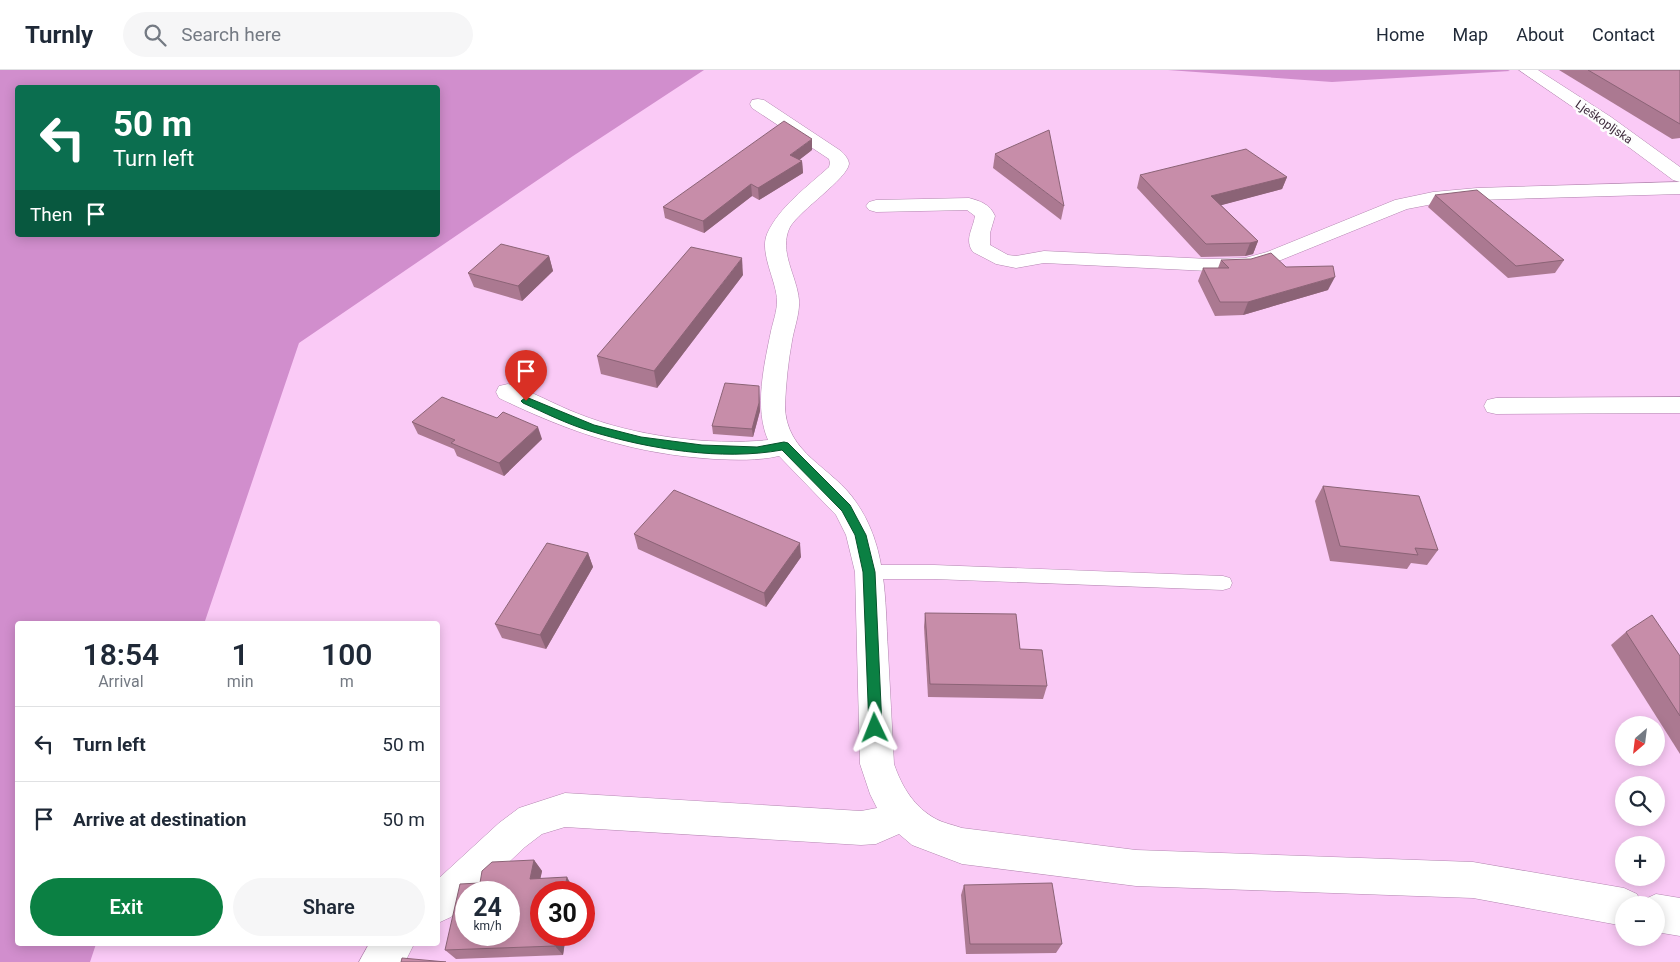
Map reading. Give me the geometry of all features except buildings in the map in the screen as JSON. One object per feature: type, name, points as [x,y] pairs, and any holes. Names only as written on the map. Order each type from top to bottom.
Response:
[{"type":"street","name":"Lješkopljska","points":[[1527,70],[1605,121],[1680,176]]},
{"type":"street","points":[[758,104],[835,155],[841,165],[782,224],[776,237],[776,249],[788,301],[785,325],[778,352],[773,406],[775,427],[784,446],[846,508],[860,535],[869,572],[877,764],[887,794],[902,814],[925,833],[962,846],[992,851],[1136,868],[1473,880],[1615,905]]},
{"type":"street","points":[[876,206],[968,204],[980,207],[985,211],[986,217],[978,239],[980,248],[1003,260],[1016,262],[1044,257],[1209,266],[1246,264],[1274,256],[1402,204],[1433,198],[1477,194],[1680,188]]},
{"type":"street","points":[[508,392],[544,410],[592,428],[641,440],[702,449],[757,451],[784,446]]},
{"type":"street","points":[[1496,406],[1680,405]]},
{"type":"street","points":[[440,902],[512,835],[532,820],[565,810],[861,828],[876,827],[902,814]]},
{"type":"street","points":[[1665,914],[1680,917]]},
{"type":"street","points":[[380,962],[393,946]]},
{"type":"lane","points":[[869,572],[934,572],[1223,583]]},
{"type":"shaded area","points":[[0,70],[704,70],[573,156],[299,343],[205,621],[15,621],[15,946],[95,946],[90,962],[0,962]]},
{"type":"shaded area","points":[[1168,70],[1508,70],[1510,71],[1332,82]]},
{"type":"route","points":[[526,401],[544,410],[592,428],[641,440],[702,449],[757,451],[784,446],[846,508],[860,535],[869,572],[875,728]]}]
